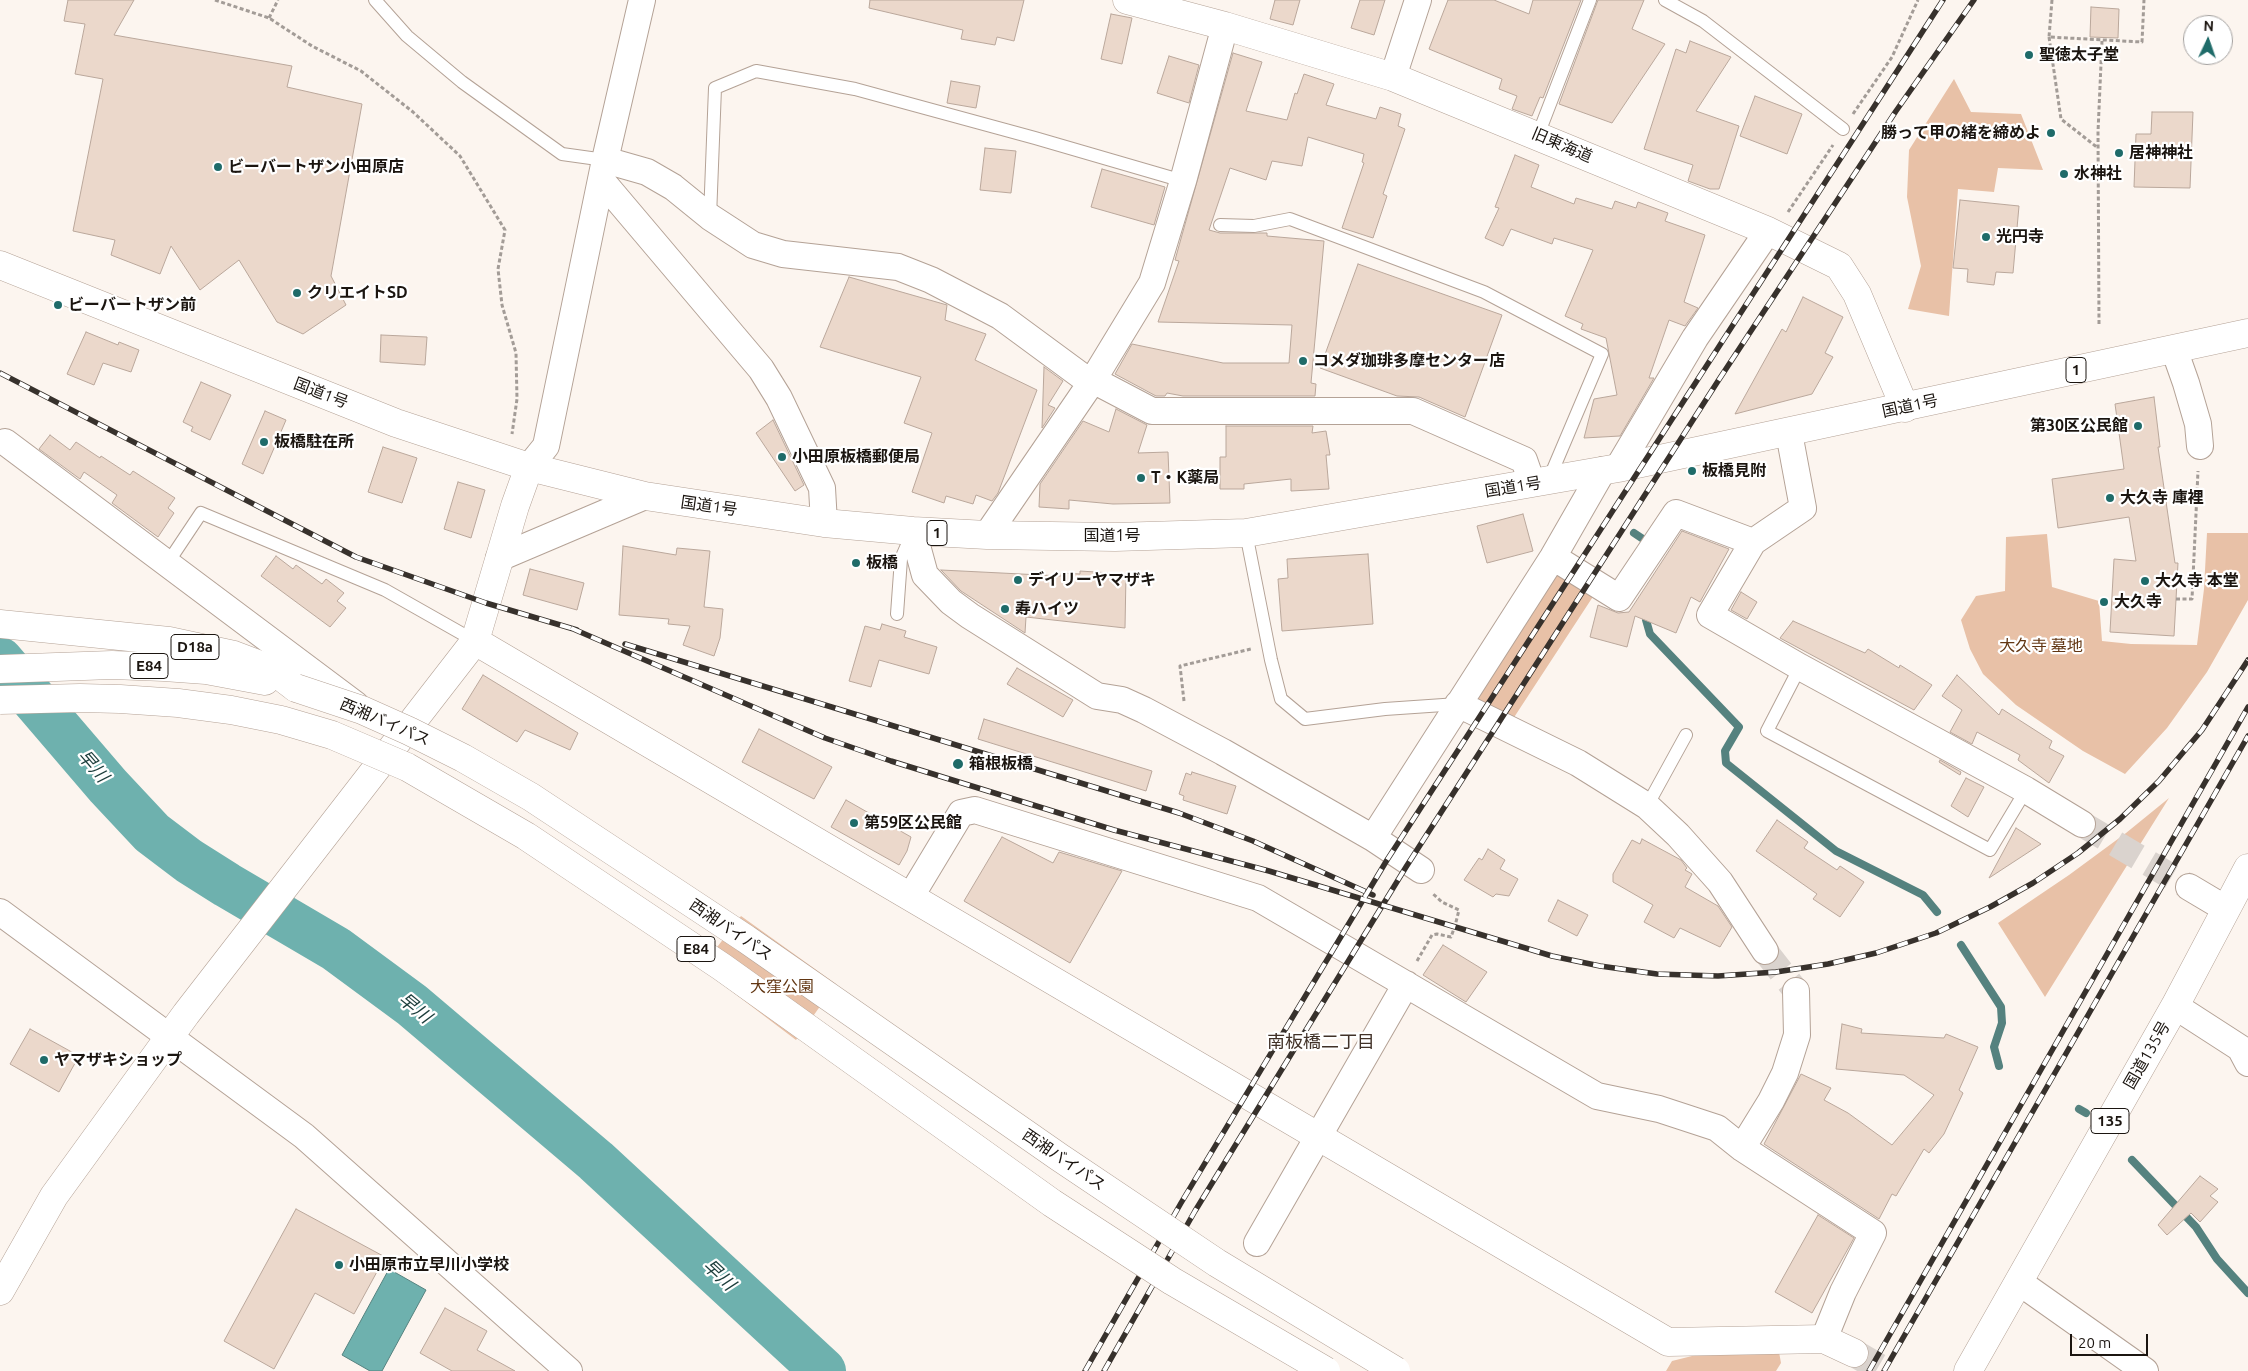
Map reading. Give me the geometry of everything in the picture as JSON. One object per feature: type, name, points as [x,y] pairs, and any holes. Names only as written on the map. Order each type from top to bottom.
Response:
[{"type":"main road","name":"旧東海道","points":[[1127,0],[1225,26],[1393,77],[1538,134],[1768,231],[1839,266],[1857,294],[1905,408]]},
{"type":"main road","name":"国道1号","points":[[0,265],[396,423],[529,467],[645,496],[824,523],[913,532],[987,535],[1115,537],[1246,534],[1611,469],[1790,433],[2248,333]]},
{"type":"main road","points":[[0,1291],[54,1196],[186,1014],[475,641],[499,558],[529,467]]},
{"type":"main road","name":"D18a","points":[[0,624],[169,641],[234,656],[272,669],[296,688]]},
{"type":"main road","points":[[475,641],[1668,1342],[1824,1339],[1854,1353]]},
{"type":"main road","name":"西湘バイパス","points":[[0,669],[112,665],[206,670],[251,677],[296,688],[362,710],[463,758],[531,797],[746,939],[1059,1157],[1217,1263],[1396,1371]]},
{"type":"main road","name":"西湘バイパス","points":[[0,700],[120,699],[178,703],[231,710],[281,720],[332,735],[407,767],[526,836],[722,967],[1052,1203],[1172,1281],[1326,1371]]},
{"type":"main road","name":"国道135号","points":[[1968,1371],[2175,1006],[2248,868]]},
{"type":"street","points":[[529,467],[546,446],[642,0]]},
{"type":"street","points":[[1393,77],[1418,0]]},
{"type":"street","points":[[987,535],[1092,381],[1152,283],[1183,181],[1225,26]]},
{"type":"street","points":[[604,170],[647,172],[672,187],[710,217],[754,245],[783,254],[898,267],[931,280],[1000,316],[1092,381],[1152,412],[1413,411],[1524,460],[1540,482]]},
{"type":"street","points":[[604,170],[761,369],[779,398],[822,488],[824,523]]},
{"type":"street","points":[[1373,838],[1552,557],[1695,338],[1768,231]]},
{"type":"street","points":[[2174,349],[2198,424],[2200,446]]},
{"type":"street","points":[[1790,433],[1803,508],[1753,542],[1710,615],[1800,667],[2026,790],[2082,824]]},
{"type":"street","points":[[5,442],[400,737]]},
{"type":"street","points":[[499,558],[645,496]]},
{"type":"street","points":[[1552,557],[1619,598],[1676,513],[1753,542]]},
{"type":"street","points":[[913,532],[925,575],[951,602],[1097,696],[1122,700],[1188,733],[1373,838],[1421,870]]},
{"type":"street","points":[[1458,704],[1578,763],[1647,806],[1678,835],[1720,882],[1765,951]]},
{"type":"street","points":[[911,896],[961,813],[975,810],[1258,898],[1597,1096],[1659,1109],[1717,1128],[1742,1148],[1873,1233],[1843,1292],[1824,1339]]},
{"type":"street","points":[[2189,887],[2226,909]]},
{"type":"street","points":[[0,912],[304,1136],[569,1371]]},
{"type":"street","points":[[1257,1243],[1406,984]]},
{"type":"street","points":[[1742,1148],[1771,1101],[1785,1073],[1797,1036],[1796,992]]},
{"type":"street","points":[[2175,1006],[2240,1048],[2248,1063]]},
{"type":"street","points":[[2019,1282],[2145,1371]]},
{"type":"lane","points":[[375,0],[407,36],[462,82],[562,154],[604,170]]},
{"type":"lane","points":[[1538,134],[1590,0]]},
{"type":"lane","points":[[1665,0],[1703,21],[1843,129]]},
{"type":"lane","points":[[710,217],[715,88],[756,71],[855,89],[1183,181]]},
{"type":"lane","points":[[1220,225],[1254,226],[1290,219],[1484,292],[1602,354],[1540,482]]},
{"type":"lane","points":[[167,564],[201,513],[385,590],[475,641]]},
{"type":"lane","points":[[897,614],[901,559],[913,532]]},
{"type":"lane","points":[[1246,534],[1268,645],[1281,699],[1305,719],[1385,709],[1458,704]]},
{"type":"lane","points":[[1800,667],[1767,731],[1990,850],[2026,790]]},
{"type":"lane","points":[[1647,806],[1686,735]]},
{"type":"path","points":[[215,0],[269,18],[312,46],[361,71],[413,112],[460,156],[505,230],[498,269],[502,305],[516,353],[517,399],[512,434]]},
{"type":"path","points":[[269,18],[278,0]]},
{"type":"path","points":[[2052,0],[2049,37],[2061,119],[2099,149]]},
{"type":"path","points":[[2049,37],[2142,42],[2144,0]]},
{"type":"path","points":[[2099,324],[2099,149],[2102,41]]},
{"type":"path","points":[[2176,598],[2192,599],[2200,446]]},
{"type":"path","points":[[1188,733],[1180,666],[1268,645]]},
{"type":"path","points":[[1406,984],[1427,940],[1436,934],[1452,937],[1459,910]]},
{"type":"green space","points":[[1954,79],[1971,112],[2021,114],[2043,170],[1998,168],[1994,192],[1958,189],[1949,316],[1908,309],[1921,266],[1907,197],[1909,150]]},
{"type":"green space","name":"大久寺 墓地","points":[[2207,533],[2248,533],[2248,600],[2207,672],[2167,728],[2125,774],[2083,751],[2016,705],[1983,674],[1970,649],[1961,620],[1976,596],[2005,591],[2006,537],[2047,534],[2052,587],[2099,601],[2102,641],[2131,644],[2197,645],[2204,589]]},
{"type":"green space","points":[[1555,568],[1596,592],[1511,722],[1469,702]]},
{"type":"green space","points":[[2169,798],[2045,997],[1998,923],[2069,875]]},
{"type":"green space","name":"大窪公園","points":[[741,916],[836,984],[796,1040],[701,968]]},
{"type":"green space","points":[[1779,1352],[1781,1363],[1776,1371],[1666,1371],[1672,1361],[1696,1355]]},
{"type":"water","points":[[389,1269],[426,1290],[382,1371],[370,1371],[342,1355]]},
{"type":"building","name":"ビーバートザン小田原店","points":[[68,0],[134,0],[114,35],[292,66],[287,87],[362,104],[331,276],[346,305],[303,334],[277,322],[239,260],[200,290],[171,246],[160,274],[111,255],[115,240],[73,231],[103,79],[75,74],[85,24],[64,21]]},
{"type":"building","points":[[870,0],[1024,0],[1014,41],[997,37],[995,45],[961,39],[963,30],[869,8]]},
{"type":"building","points":[[1275,0],[1300,0],[1293,25],[1270,19]]},
{"type":"building","points":[[1360,0],[1385,0],[1374,35],[1351,28]]},
{"type":"building","points":[[1448,0],[1494,0],[1529,14],[1533,0],[1581,0],[1543,98],[1540,97],[1532,116],[1512,109],[1517,96],[1499,89],[1502,79],[1429,49]]},
{"type":"building","points":[[1598,0],[1644,0],[1632,29],[1665,44],[1612,123],[1559,104]]},
{"type":"building","points":[[2091,7],[2119,9],[2118,38],[2090,37]]},
{"type":"building","points":[[1111,14],[1132,18],[1122,64],[1101,59]]},
{"type":"building","points":[[1690,41],[1731,57],[1696,111],[1739,126],[1719,189],[1710,189],[1688,181],[1693,165],[1644,149],[1676,49],[1686,53]]},
{"type":"building","points":[[1233,53],[1262,62],[1246,111],[1287,120],[1295,93],[1297,94],[1304,74],[1334,84],[1326,105],[1376,119],[1380,107],[1401,114],[1398,126],[1405,129],[1383,194],[1387,196],[1373,238],[1342,228],[1364,163],[1362,162],[1364,154],[1308,137],[1302,166],[1272,161],[1266,180],[1230,168],[1209,230],[1220,233],[1267,233],[1267,236],[1324,241],[1311,383],[1316,384],[1315,396],[1183,396],[1167,393],[1165,396],[1156,396],[1115,374],[1132,344],[1223,363],[1289,363],[1292,325],[1158,322],[1179,261],[1175,260]]},
{"type":"building","points":[[1169,56],[1199,65],[1189,103],[1157,93]]},
{"type":"building","points":[[951,81],[980,86],[976,108],[947,103]]},
{"type":"building","points":[[1755,96],[1802,114],[1787,154],[1740,136]]},
{"type":"building","points":[[2152,112],[2193,112],[2190,188],[2134,187],[2136,134],[2151,134]]},
{"type":"building","points":[[985,148],[1016,151],[1011,193],[980,190]]},
{"type":"building","points":[[1515,155],[1539,165],[1531,187],[1574,204],[1576,198],[1612,209],[1615,201],[1636,208],[1638,202],[1668,213],[1665,221],[1705,235],[1684,302],[1698,308],[1685,326],[1669,320],[1649,378],[1654,378],[1620,436],[1584,438],[1594,399],[1617,395],[1606,338],[1581,329],[1583,324],[1565,316],[1593,250],[1554,238],[1552,244],[1511,229],[1503,246],[1485,238],[1499,208],[1495,207]]},
{"type":"building","points":[[1102,169],[1165,187],[1154,225],[1091,207]]},
{"type":"building","name":"光円寺","points":[[1960,200],[2019,206],[2013,273],[1996,272],[1994,285],[1967,282],[1968,269],[1953,268]]},
{"type":"building","points":[[1358,264],[1502,315],[1465,417],[1419,397],[1397,396],[1320,368]]},
{"type":"building","points":[[849,277],[947,305],[945,320],[986,334],[975,360],[1037,390],[998,493],[992,501],[976,495],[973,504],[946,496],[944,503],[912,492],[932,433],[904,423],[921,377],[820,347]]},
{"type":"building","points":[[1803,297],[1843,317],[1825,353],[1833,357],[1812,394],[1735,414],[1782,329],[1786,332]]},
{"type":"building","points":[[86,332],[118,345],[119,342],[139,350],[131,372],[103,363],[94,385],[67,374]]},
{"type":"building","points":[[381,335],[427,337],[425,365],[380,362]]},
{"type":"building","points":[[1044,367],[1063,381],[1048,405],[1055,408],[1042,428]]},
{"type":"building","points":[[201,382],[231,395],[210,440],[191,431],[193,427],[183,422]]},
{"type":"building","points":[[2154,397],[2160,447],[2158,447],[2175,563],[2178,563],[2174,636],[2110,632],[2114,559],[2136,561],[2129,517],[2058,528],[2052,479],[2124,469],[2115,404]]},
{"type":"building","points":[[1116,409],[1147,425],[1138,453],[1168,452],[1170,503],[1113,504],[1069,500],[1069,509],[1039,507],[1040,484],[1083,421],[1109,432]]},
{"type":"building","name":"板橋駐在所","points":[[265,411],[286,420],[263,474],[242,464]]},
{"type":"building","name":"小田原板橋郵便局","points":[[773,420],[804,485],[795,491],[756,433]]},
{"type":"building","points":[[1226,426],[1313,426],[1312,433],[1326,431],[1330,455],[1326,455],[1329,489],[1291,491],[1291,479],[1244,484],[1244,489],[1220,489],[1220,457],[1226,457]]},
{"type":"building","points":[[50,435],[70,450],[76,442],[130,475],[133,471],[175,498],[168,508],[174,513],[158,537],[112,503],[117,495],[84,472],[80,479],[39,449]]},
{"type":"building","points":[[383,447],[417,458],[402,503],[368,492]]},
{"type":"building","points":[[458,482],[485,490],[471,538],[444,529]]},
{"type":"building","points":[[1523,514],[1533,551],[1487,563],[1477,526]]},
{"type":"building","points":[[1682,531],[1729,549],[1700,602],[1691,597],[1676,633],[1635,616],[1627,647],[1590,637],[1598,605],[1618,613],[1629,612]]},
{"type":"building","points":[[623,546],[676,555],[677,548],[710,551],[704,607],[723,609],[720,638],[714,656],[683,645],[690,626],[668,624],[669,619],[619,615]]},
{"type":"building","points":[[1368,554],[1373,624],[1282,631],[1278,579],[1288,578],[1287,559]]},
{"type":"building","points":[[276,556],[293,569],[296,565],[322,584],[326,579],[344,593],[337,601],[346,608],[330,627],[261,576]]},
{"type":"building","points":[[530,569],[584,583],[577,610],[523,595]]},
{"type":"building","points":[[941,570],[1061,576],[1061,573],[1080,574],[1080,571],[1126,574],[1125,628],[1026,617],[1025,633],[961,591]]},
{"type":"building","points":[[1741,592],[1757,602],[1747,619],[1731,610]]},
{"type":"building","points":[[1793,621],[1865,653],[1868,649],[1899,668],[1900,665],[1932,685],[1914,710],[1780,638]]},
{"type":"building","points":[[882,624],[906,631],[904,637],[937,647],[929,674],[879,660],[871,687],[849,681],[865,626],[880,630]]},
{"type":"building","points":[[1017,668],[1073,700],[1063,717],[1007,684]]},
{"type":"building","points":[[483,675],[578,733],[570,750],[525,730],[517,742],[462,709]]},
{"type":"building","points":[[1957,675],[1999,715],[2002,709],[2052,741],[2049,748],[2064,756],[2049,783],[2018,760],[2020,755],[1977,732],[1972,744],[1950,732],[1962,710],[1942,696]]},
{"type":"building","points":[[984,719],[1152,771],[1146,791],[978,739]]},
{"type":"building","points":[[759,729],[832,767],[814,799],[742,762]]},
{"type":"building","points":[[1940,760],[1961,772],[1960,775],[1939,762]]},
{"type":"building","points":[[1192,772],[1236,786],[1227,814],[1183,800],[1184,796],[1179,794],[1186,773],[1191,775]]},
{"type":"building","points":[[1966,778],[1984,787],[1968,817],[1951,806]]},
{"type":"building","points":[[846,800],[911,837],[907,851],[899,865],[831,827]]},
{"type":"building","points":[[1777,820],[1808,842],[1804,848],[1837,870],[1840,866],[1864,882],[1840,917],[1813,899],[1817,894],[1756,851]]},
{"type":"building","points":[[2016,828],[2041,844],[1989,878]]},
{"type":"building","points":[[1002,837],[1053,863],[1059,852],[1122,871],[1070,963],[964,901]]},
{"type":"building","points":[[1642,839],[1681,860],[1687,868],[1685,870],[1692,874],[1685,887],[1718,906],[1732,927],[1720,947],[1680,928],[1674,938],[1644,922],[1653,905],[1613,882],[1613,874],[1632,840],[1640,844]]},
{"type":"building","points":[[1488,849],[1505,860],[1500,869],[1518,879],[1509,896],[1496,894],[1493,897],[1464,880],[1479,858],[1482,860]]},
{"type":"building","points":[[1558,900],[1588,915],[1577,936],[1548,921]]},
{"type":"building","points":[[1443,945],[1487,972],[1466,1002],[1423,975]]},
{"type":"building","points":[[1842,1024],[1862,1029],[1861,1033],[1944,1038],[1946,1034],[1978,1047],[1959,1090],[1963,1093],[1944,1134],[1929,1153],[1924,1149],[1896,1196],[1892,1194],[1879,1219],[1764,1144],[1801,1074],[1831,1088],[1824,1100],[1848,1113],[1892,1145],[1934,1095],[1904,1075],[1836,1069]]},
{"type":"building","name":"ヤマザキショップ","points":[[30,1029],[79,1056],[59,1092],[10,1064]]},
{"type":"building","points":[[2200,1176],[2218,1189],[2210,1196],[2218,1202],[2200,1222],[2191,1213],[2167,1235],[2158,1225]]},
{"type":"building","points":[[296,1209],[385,1257],[354,1314],[315,1293],[274,1369],[224,1341]]},
{"type":"building","points":[[1818,1215],[1854,1238],[1812,1313],[1775,1292]]},
{"type":"building","points":[[445,1308],[487,1331],[477,1350],[515,1371],[452,1371],[420,1353]]},
{"type":"waterway","points":[[1634,533],[1643,539]]},
{"type":"waterway","points":[[1650,612],[1646,620],[1650,634],[1739,727],[1725,751],[1726,763],[1836,851],[1923,895],[1937,912]]},
{"type":"waterway","name":"早川","points":[[0,660],[108,786],[152,833],[189,861],[227,885],[336,949],[412,1005],[596,1161],[823,1371]]},
{"type":"waterway","points":[[1961,945],[2001,1007],[2002,1023],[1994,1047],[1999,1066]]},
{"type":"waterway","points":[[2079,1109],[2086,1113]]},
{"type":"waterway","points":[[2132,1160],[2196,1227],[2217,1259],[2248,1293]]},
{"type":"tunnel","points":[[2082,824],[2189,887]]},
{"type":"tunnel","points":[[1765,951],[1796,991]]},
{"type":"tunnel","points":[[1854,1353],[1885,1371]]},
{"type":"railway","points":[[1085,1371],[1181,1203],[1387,860],[1943,0]]},
{"type":"railway","points":[[1104,1371],[1195,1211],[1406,867],[1718,381],[1896,111],[1974,0]]},
{"type":"railway","points":[[0,373],[356,557],[486,603],[577,630]]},
{"type":"railway","points":[[571,628],[825,738],[891,761],[1114,830],[1269,871],[1552,956],[1600,966],[1657,974],[1718,976],[1776,972],[1828,964],[1876,953],[1936,933],[1990,907],[2033,883],[2078,853],[2120,819],[2159,781],[2202,730],[2248,660]]},
{"type":"railway","points":[[625,644],[1179,813],[1253,841],[1373,895]]},
{"type":"railway","points":[[1869,1371],[2248,707]]},
{"type":"railway","points":[[1884,1371],[2248,736]]},
{"type":"place","name":"聖徳太子堂","points":[[2029,55]]},
{"type":"place","name":"勝って甲の緒を締めよ","points":[[2051,133]]},
{"type":"place","name":"居神神社","points":[[2119,153]]},
{"type":"place","name":"ビーバートザン小田原店","points":[[218,167]]},
{"type":"place","name":"水神社","points":[[2064,174]]},
{"type":"place","name":"光円寺","points":[[1986,237]]},
{"type":"place","name":"クリエイトSD","points":[[297,293]]},
{"type":"place","name":"ビーバートザン前","points":[[58,305]]},
{"type":"place","name":"コメダ珈琲多摩センター店","points":[[1303,361]]},
{"type":"place","name":"第30区公民館","points":[[2138,426]]},
{"type":"place","name":"板橋駐在所","points":[[264,442]]},
{"type":"place","name":"小田原板橋郵便局","points":[[782,457]]},
{"type":"place","name":"板橋見附","points":[[1692,471]]},
{"type":"place","name":"T・K薬局","points":[[1141,478]]},
{"type":"place","name":"大久寺 庫裡","points":[[2110,498]]},
{"type":"place","name":"板橋","points":[[856,563]]},
{"type":"place","name":"デイリーヤマザキ","points":[[1018,580]]},
{"type":"place","name":"大久寺 本堂","points":[[2145,581]]},
{"type":"place","name":"大久寺","points":[[2104,602]]},
{"type":"place","name":"寿ハイツ","points":[[1005,609]]},
{"type":"place","name":"箱根板橋","points":[[958,764]]},
{"type":"place","name":"第59区公民館","points":[[854,823]]},
{"type":"place","name":"ヤマザキショップ","points":[[44,1060]]},
{"type":"place","name":"小田原市立早川小学校","points":[[339,1265]]},
{"type":"district","name":"南板橋二丁目","points":[[1321,1042]]}]
